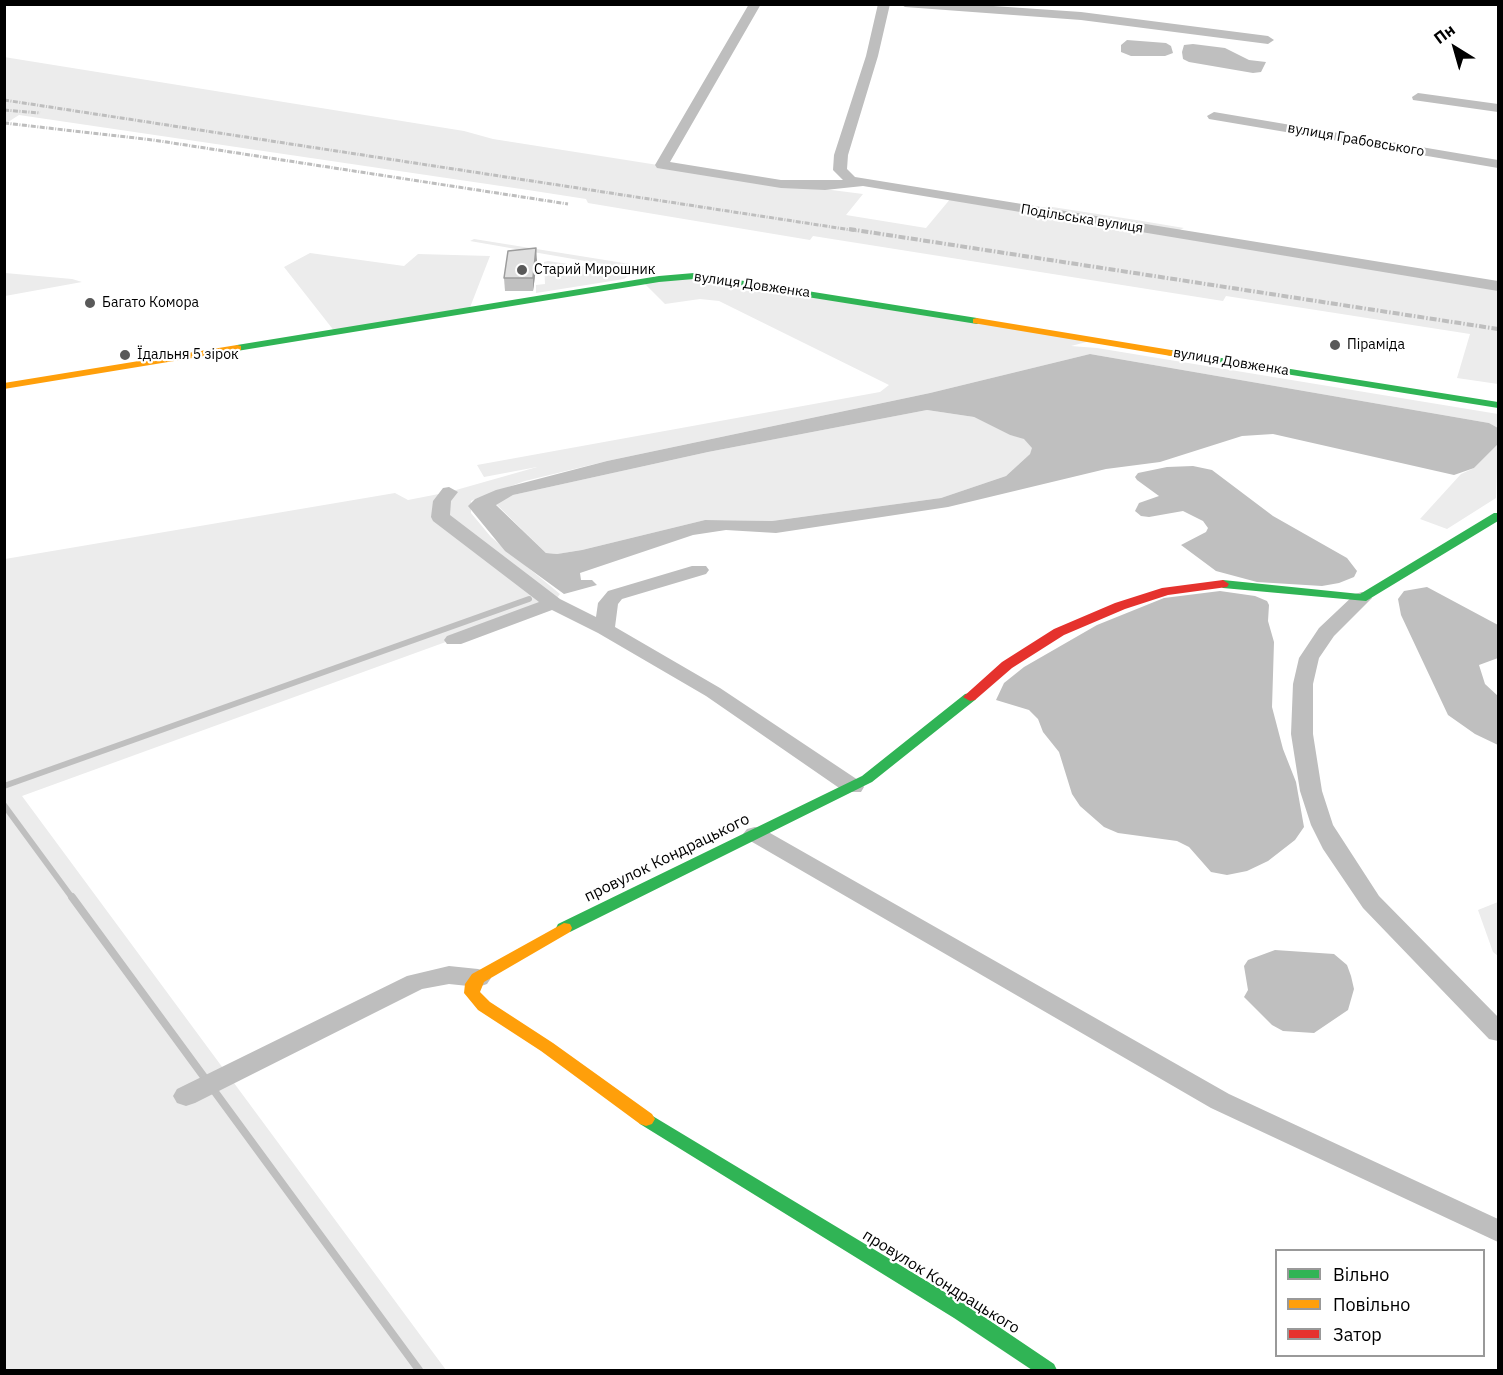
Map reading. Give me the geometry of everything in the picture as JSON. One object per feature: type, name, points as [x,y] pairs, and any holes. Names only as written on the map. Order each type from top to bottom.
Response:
[{"type":"main road","name":"вулиця Довженка","points":[[4,386],[658,279],[694,276],[1498,405]]},
{"type":"main road","points":[[1362,598],[1498,516]]},
{"type":"main road","name":"провулок Кондрацького","points":[[1047,1371],[961,1312],[622,1103],[547,1047],[480,1003],[472,990],[478,978],[584,917],[853,787],[891,761],[1031,648],[1059,632],[1120,606],[1186,586],[1221,582],[1362,598]]},
{"type":"street","name":"Подільська вулиця","points":[[755,4],[662,165],[781,184],[825,186],[858,183],[1498,286]]},
{"type":"street","points":[[858,183],[843,175],[839,166],[872,56],[884,4]]},
{"type":"street","points":[[904,4],[1081,16],[1268,40]]},
{"type":"street","points":[[1418,97],[1498,108]]},
{"type":"street","name":"вулиця Грабовського","points":[[1214,116],[1498,164]]},
{"type":"street","points":[[449,492],[442,501],[440,517],[553,603],[605,629],[713,692],[853,787]]},
{"type":"street","points":[[605,629],[608,603],[615,595],[699,570]]},
{"type":"street","points":[[1362,598],[1326,632],[1309,658],[1303,684],[1302,734],[1311,792],[1322,825],[1335,849],[1371,902],[1498,1032]]},
{"type":"street","points":[[454,640],[553,603]]},
{"type":"street","points":[[755,834],[1220,1101],[1498,1231]]},
{"type":"street","points":[[205,1087],[416,982],[449,975],[478,978]]},
{"type":"shaded area","points":[[1127,40],[1166,43],[1171,46],[1173,53],[1165,56],[1131,56],[1121,52],[1121,45]]},
{"type":"shaded area","points":[[1184,45],[1225,48],[1249,60],[1266,62],[1261,72],[1253,73],[1189,62],[1183,59],[1182,52]]},
{"type":"shaded area","points":[[4,57],[464,131],[493,139],[753,180],[863,194],[846,215],[926,228],[951,198],[1498,286],[1498,384],[1457,378],[1470,334],[1226,296],[1223,301],[813,236],[810,240],[588,203],[586,199],[19,115],[5,124]]},
{"type":"shaded area","points":[[1046,206],[1184,228],[1179,230],[1050,210]]},
{"type":"shaded area","points":[[474,239],[635,266],[625,268],[470,241]]},
{"type":"shaded area","points":[[310,253],[404,266],[418,254],[490,256],[469,310],[335,332],[284,267]]},
{"type":"shaded area","points":[[544,262],[622,272],[628,276],[624,279],[536,293],[536,285],[545,284]]},
{"type":"shaded area","points":[[5,273],[72,279],[82,282],[5,296]]},
{"type":"shaded area","points":[[677,277],[1094,340],[1071,346],[1097,348],[1498,414],[1498,428],[1489,423],[1090,354],[930,393],[607,461],[525,481],[471,501],[471,513],[491,537],[560,594],[553,603],[22,796],[446,1370],[5,1370],[5,559],[395,493],[408,500],[449,492],[537,467],[484,477],[477,465],[880,392],[889,385],[719,301],[700,299],[665,304],[643,282]]},
{"type":"shaded area","points":[[1090,354],[1489,423],[1498,428],[1498,444],[1474,468],[1454,475],[1273,434],[1242,436],[1160,462],[1106,469],[948,507],[776,533],[726,530],[693,535],[580,573],[581,580],[592,580],[597,585],[564,594],[505,551],[468,506],[475,499],[496,490],[607,461],[930,393]],"holes":[[[927,410],[974,417],[1010,435],[1024,439],[1032,448],[1030,454],[1006,476],[941,498],[772,521],[705,520],[557,554],[546,553],[496,505],[513,495],[708,452]]]},
{"type":"shaded area","points":[[927,410],[974,417],[1010,435],[1024,438],[1033,448],[1030,454],[1006,476],[941,498],[772,521],[705,520],[557,554],[546,553],[496,504],[513,495],[708,452]]},
{"type":"shaded area","points":[[1498,444],[1496,498],[1447,529],[1420,519],[1461,474],[1474,468]]},
{"type":"shaded area","points":[[1193,466],[1212,470],[1273,516],[1347,558],[1357,571],[1354,577],[1322,586],[1257,582],[1216,571],[1181,545],[1206,532],[1208,528],[1203,521],[1183,511],[1149,517],[1141,516],[1135,511],[1139,503],[1159,496],[1135,477],[1138,473],[1167,467]]},
{"type":"shaded area","points":[[1427,587],[1498,625],[1498,658],[1479,665],[1485,684],[1498,696],[1498,745],[1475,734],[1448,715],[1401,615],[1398,599],[1404,591]]},
{"type":"shaded area","points":[[1220,591],[1255,596],[1267,601],[1269,605],[1268,621],[1274,642],[1272,707],[1283,749],[1296,782],[1304,827],[1295,840],[1268,861],[1247,871],[1227,875],[1211,872],[1189,847],[1177,841],[1118,833],[1104,827],[1080,806],[1072,794],[1059,752],[1043,732],[1038,719],[1029,710],[996,700],[1004,683],[1024,667],[1097,625],[1164,598]]},
{"type":"shaded area","points":[[1498,902],[1498,956],[1493,952],[1478,910]]},
{"type":"shaded area","points":[[1275,950],[1334,954],[1347,965],[1351,976],[1354,989],[1348,1010],[1314,1033],[1283,1031],[1272,1025],[1244,997],[1248,990],[1244,966],[1248,960]]},
{"type":"building","points":[[536,248],[533,278],[504,278],[508,251]]},
{"type":"waterway","points":[[4,786],[529,599]]},
{"type":"waterway","points":[[4,805],[73,899]]},
{"type":"waterway","points":[[72,897],[419,1370]]},
{"type":"railway","points":[[4,100],[858,231]]},
{"type":"railway","points":[[4,110],[40,113]]},
{"type":"railway","points":[[4,123],[153,140],[568,204]]},
{"type":"railway","points":[[849,229],[1498,329]]},
{"type":"traffic: fast","points":[[237,348],[659,279],[694,276],[977,321]]},
{"type":"traffic: fast","points":[[1171,353],[1498,405]]},
{"type":"traffic: fast","points":[[1223,584],[1362,598],[1498,516]]},
{"type":"traffic: fast","points":[[564,928],[867,779],[970,697]]},
{"type":"traffic: fast","points":[[646,1119],[961,1312],[1047,1370]]},
{"type":"traffic: slow","points":[[977,321],[1171,353]]},
{"type":"traffic: slow","points":[[4,386],[237,348]]},
{"type":"traffic: slow","points":[[564,928],[478,978],[473,984],[472,993],[484,1006],[547,1047],[646,1119]]},
{"type":"traffic: jam","points":[[970,697],[1007,665],[1059,632],[1120,606],[1166,591],[1223,584]]},
{"type":"place","name":"Старий Мирошник","points":[[522,270]]},
{"type":"place","name":"Багато Комора","points":[[90,303]]},
{"type":"place","name":"Піраміда","points":[[1335,345]]},
{"type":"place","name":"Їдальня 5 зірок","points":[[125,355]]}]
